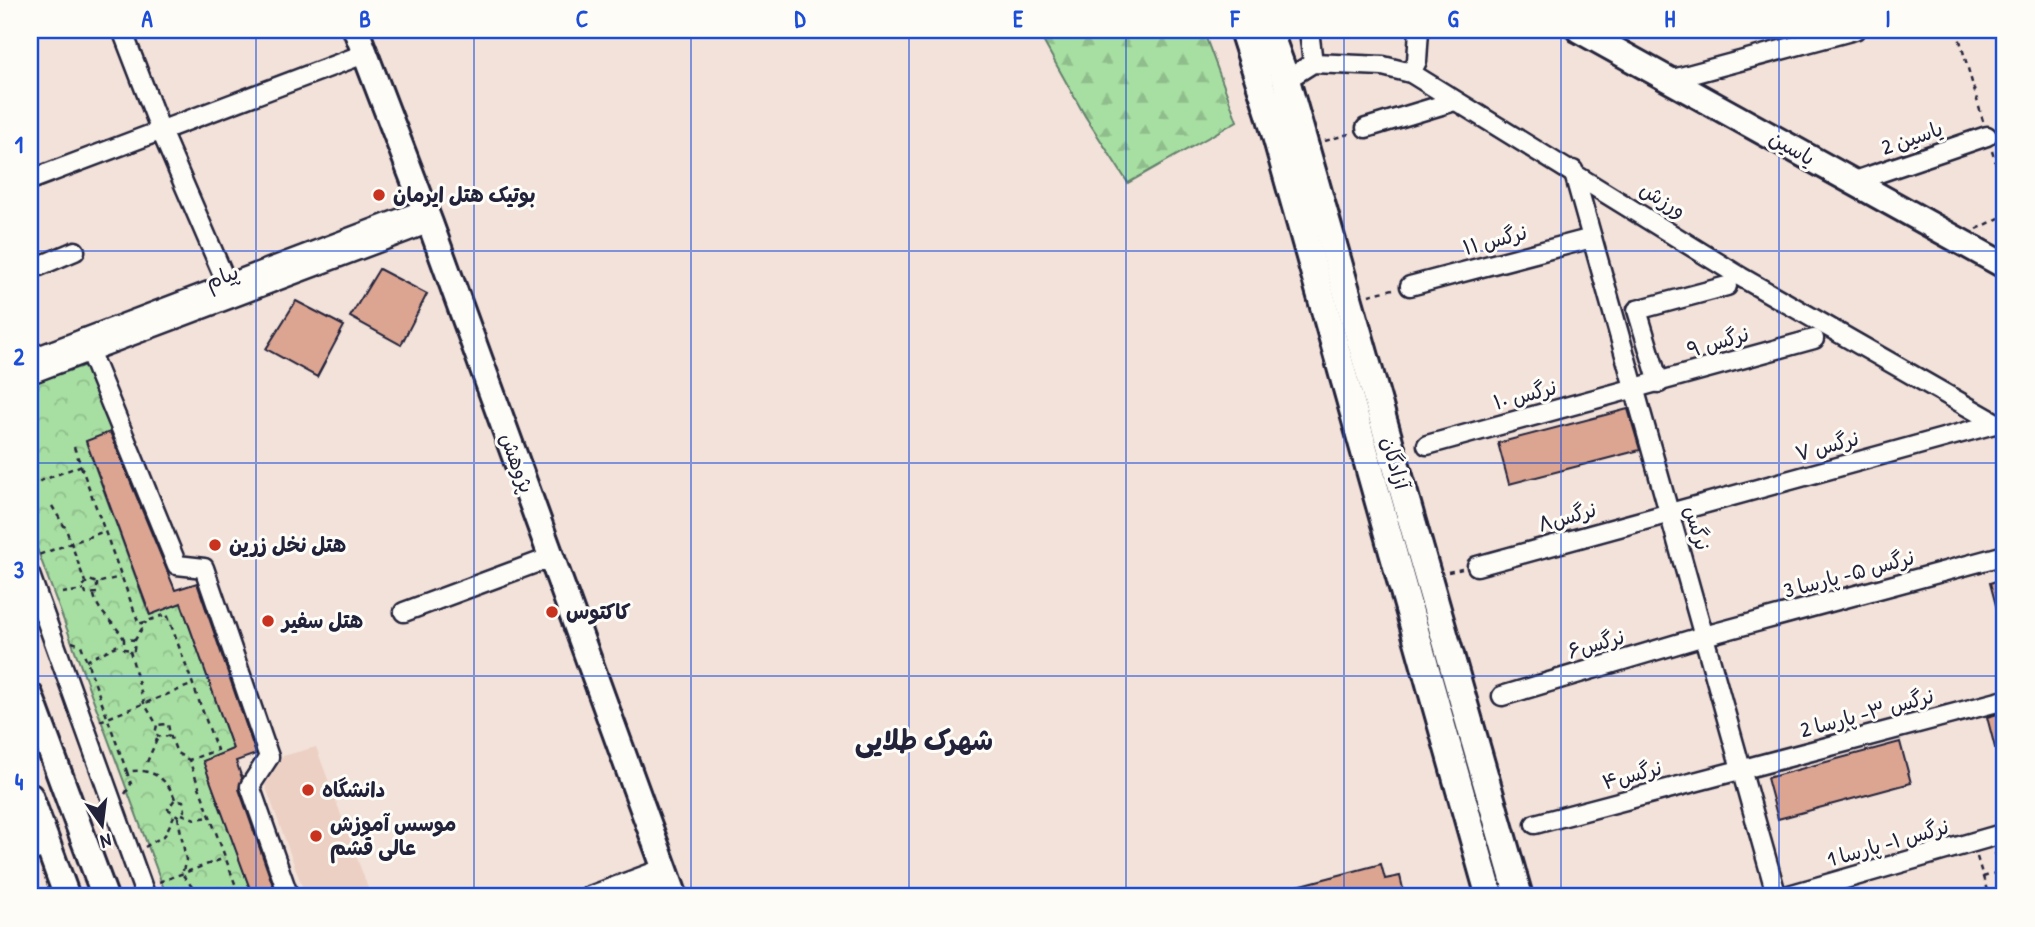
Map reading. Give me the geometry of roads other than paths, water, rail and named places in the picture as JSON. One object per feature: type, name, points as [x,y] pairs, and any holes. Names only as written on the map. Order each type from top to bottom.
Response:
[{"type":"main road","name":"آزادگان","points":[[1243,30],[1273,125],[1490,897]]},
{"type":"main road","name":"آزادگان","points":[[1268,30],[1306,147],[1519,897]]},
{"type":"main road","points":[[1461,793],[1487,786]]},
{"type":"street","points":[[122,30],[161,131],[227,284]]},
{"type":"street","name":"پژوهش","points":[[356,30],[428,216],[670,883]]},
{"type":"street","points":[[1286,80],[1313,63],[1309,30]]},
{"type":"street","points":[[1411,73],[1417,61],[1419,30]]},
{"type":"street","name":"یاسین","points":[[1579,30],[1673,79],[1955,241],[2005,266]]},
{"type":"street","points":[[1673,79],[1856,30]]},
{"type":"street","points":[[30,180],[364,54]]},
{"type":"street","name":"ورزش","points":[[1313,63],[1383,65],[1411,73],[1573,170],[1741,277],[2001,426]]},
{"type":"street","points":[[1366,128],[1455,101]]},
{"type":"street","name":"یاسین 2","points":[[1852,182],[1987,136]]},
{"type":"street","name":"نرگس","points":[[1573,170],[1777,897]]},
{"type":"street","name":"پیام","points":[[30,373],[86,345],[227,284],[428,216]]},
{"type":"street","name":"پیام","points":[[30,359],[86,345],[428,216]]},
{"type":"street","name":"نرگس ۱۱","points":[[1410,286],[1592,238]]},
{"type":"street","points":[[30,270],[75,251]]},
{"type":"street","points":[[1659,383],[1637,310],[1727,286]]},
{"type":"street","name":"نرگس ۹","points":[[1634,389],[1814,339]]},
{"type":"street","points":[[86,345],[177,565],[204,568],[269,757],[250,786],[289,897]]},
{"type":"street","name":"نرگس ۱۰","points":[[1427,445],[1634,389]]},
{"type":"street","name":"نرگس ۷","points":[[1669,512],[2001,426]]},
{"type":"street","name":"نرگس۸","points":[[1477,566],[1669,512]]},
{"type":"street","name":"نرگس ۵- پارسا 3","points":[[1704,636],[2005,555]]},
{"type":"street","points":[[404,612],[552,557]]},
{"type":"street","points":[[30,575],[144,893]]},
{"type":"street","name":"نرگس۶","points":[[1502,696],[1704,636]]},
{"type":"street","points":[[30,695],[105,897]]},
{"type":"street","name":"نرگس ۳- پارسا 2","points":[[1741,769],[2005,700]]},
{"type":"street","name":"نرگس۴","points":[[1535,824],[1741,769]]},
{"type":"street","points":[[30,796],[39,849],[68,897]]},
{"type":"street","name":"نرگس ۱- پارسا 1","points":[[1782,897],[1998,835]]},
{"type":"street","points":[[587,897],[670,883]]},
{"type":"street","points":[[630,897],[670,883]]},
{"type":"place","name":"بوتیک هتل ایرمان","points":[[379,195]]},
{"type":"place","name":"هتل نخل زرین","points":[[215,545]]},
{"type":"place","name":"کاکتوس","points":[[552,612]]},
{"type":"place","name":"هتل سفیر","points":[[268,621]]},
{"type":"place","name":"دانشگاه","points":[[308,790]]},
{"type":"place","name":"موسس آموزش عالی قشم","points":[[316,836]]},
{"type":"district","name":"شهرک طلایی","points":[[924,740]]}]
